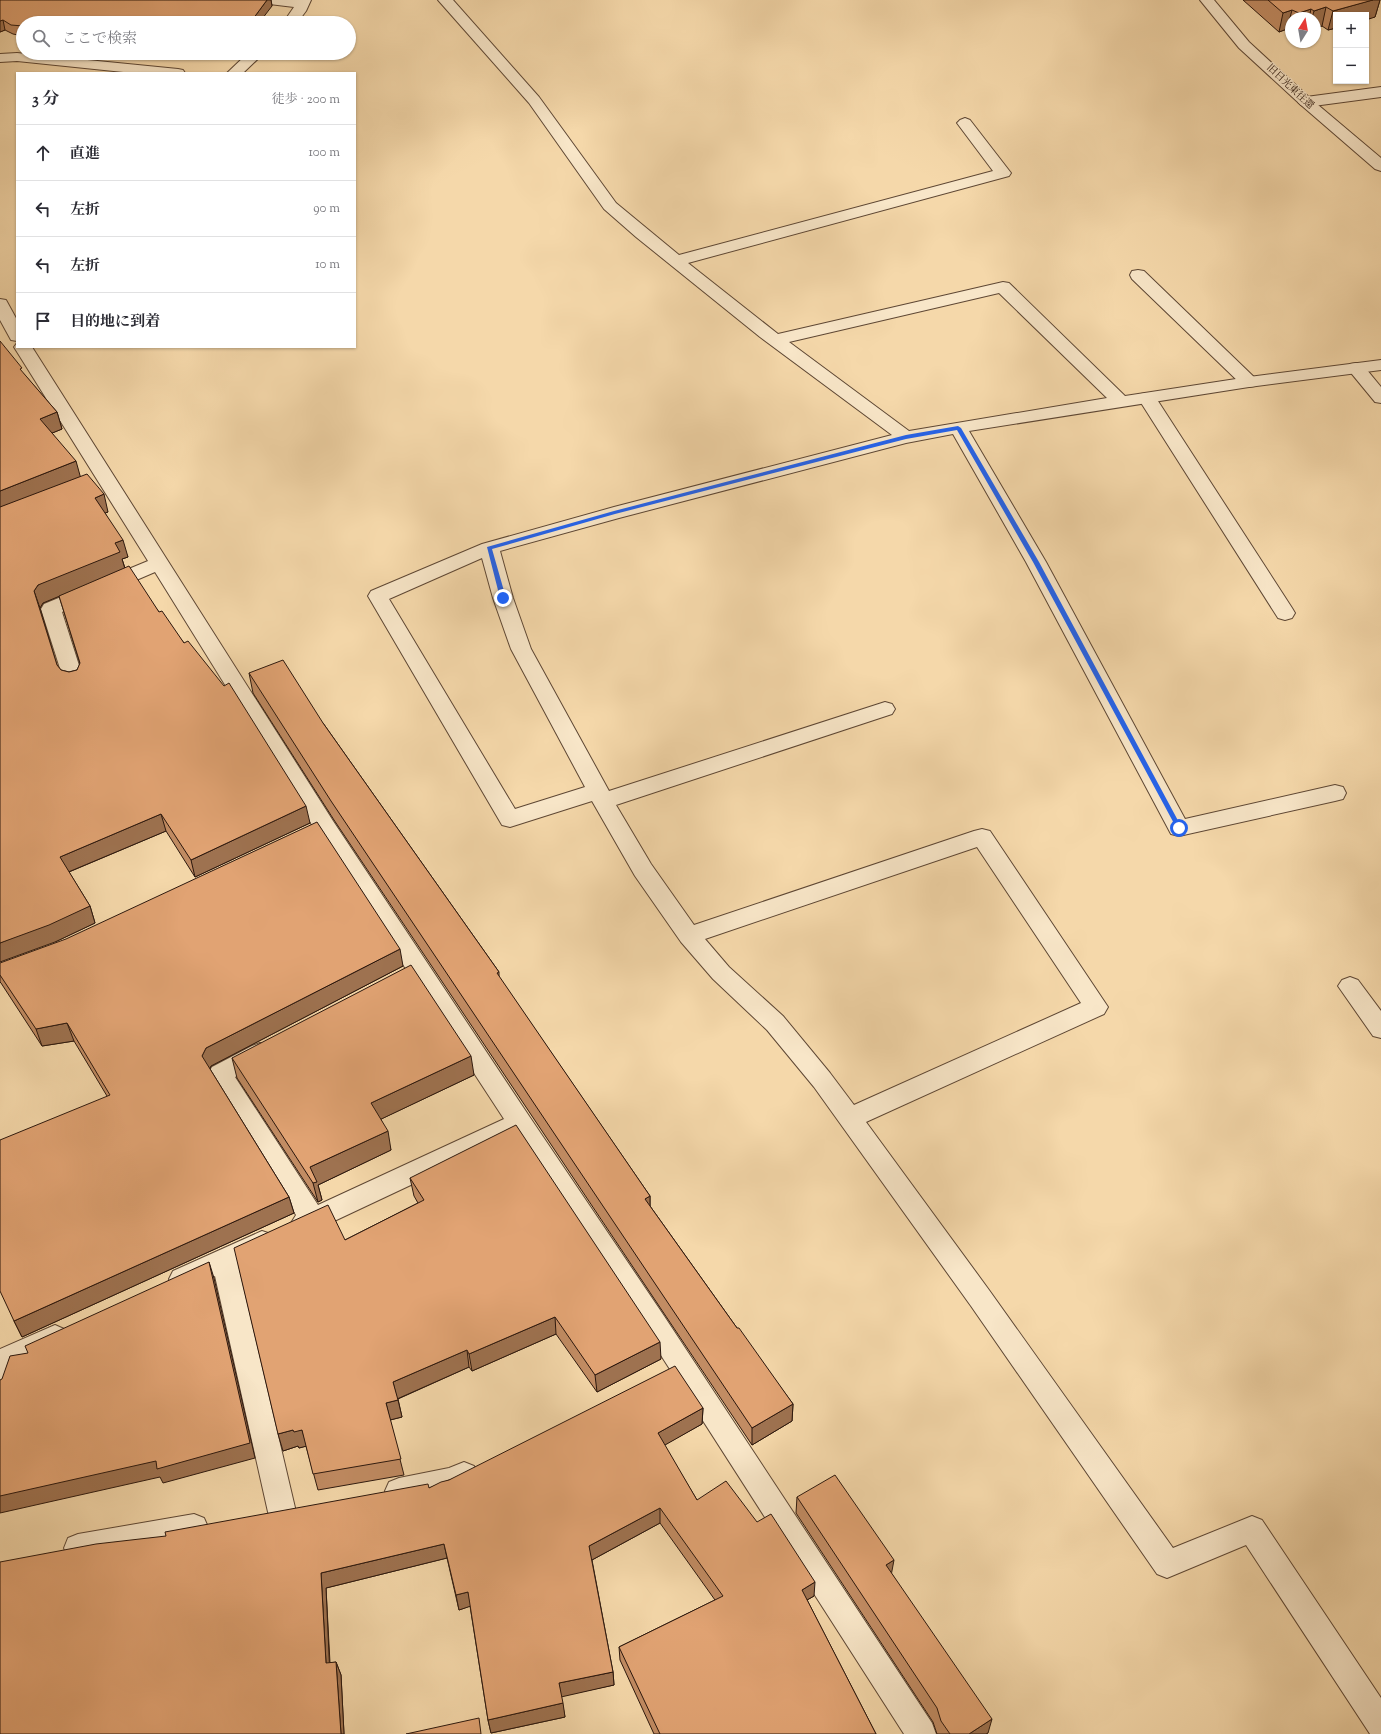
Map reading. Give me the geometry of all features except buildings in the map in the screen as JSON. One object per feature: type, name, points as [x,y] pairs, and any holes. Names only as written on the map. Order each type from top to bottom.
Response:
[{"type":"street","points":[[266,0],[303,2],[294,16]]},
{"type":"street","points":[[445,0],[534,100],[610,206],[775,340],[906,437]]},
{"type":"street","name":"旧日光東往還","points":[[1207,0],[1244,45],[1306,102],[1381,166]]},
{"type":"street","points":[[0,58],[16,57]]},
{"type":"street","points":[[47,60],[168,72]]},
{"type":"street","points":[[235,72],[249,60]]},
{"type":"street","points":[[1306,102],[1381,92]]},
{"type":"street","points":[[676,261],[1003,173],[965,123]]},
{"type":"street","points":[[1138,275],[1249,382]]},
{"type":"street","points":[[775,340],[1003,287],[1121,402]]},
{"type":"street","points":[[0,304],[16,334]]},
{"type":"street","points":[[15,347],[99,480],[160,563],[325,827],[520,1124],[671,1370],[921,1734]]},
{"type":"street","points":[[884,709],[601,796],[510,819],[378,596],[489,548],[614,513],[906,437],[1249,382],[1381,365]]},
{"type":"street","points":[[1356,368],[1381,398]]},
{"type":"street","points":[[1147,398],[1285,613]]},
{"type":"street","points":[[958,428],[1036,562],[1179,828],[1335,793]]},
{"type":"street","points":[[489,548],[503,598],[521,650],[643,870],[689,936],[721,973],[774,1023],[822,1080],[980,1298],[1168,1564],[1252,1529],[1381,1724]]},
{"type":"street","points":[[74,681],[51,609],[160,563]]},
{"type":"street","points":[[304,837],[325,827]]},
{"type":"street","points":[[689,936],[982,836],[1096,1007],[850,1118]]},
{"type":"street","points":[[398,981],[419,970]]},
{"type":"street","points":[[1350,986],[1381,1029]]},
{"type":"street","points":[[277,1044],[220,1074],[313,1219]]},
{"type":"street","points":[[159,1290],[520,1124]]},
{"type":"street","points":[[224,1260],[282,1512]]},
{"type":"street","points":[[1,1381],[7,1359],[72,1329]]},
{"type":"street","points":[[374,1495],[451,1481],[486,1464]]},
{"type":"street","points":[[55,1552],[219,1523]]},
{"type":"route","points":[[503,598],[489,548],[614,513],[906,437],[958,428],[1036,562],[1179,828]]}]
